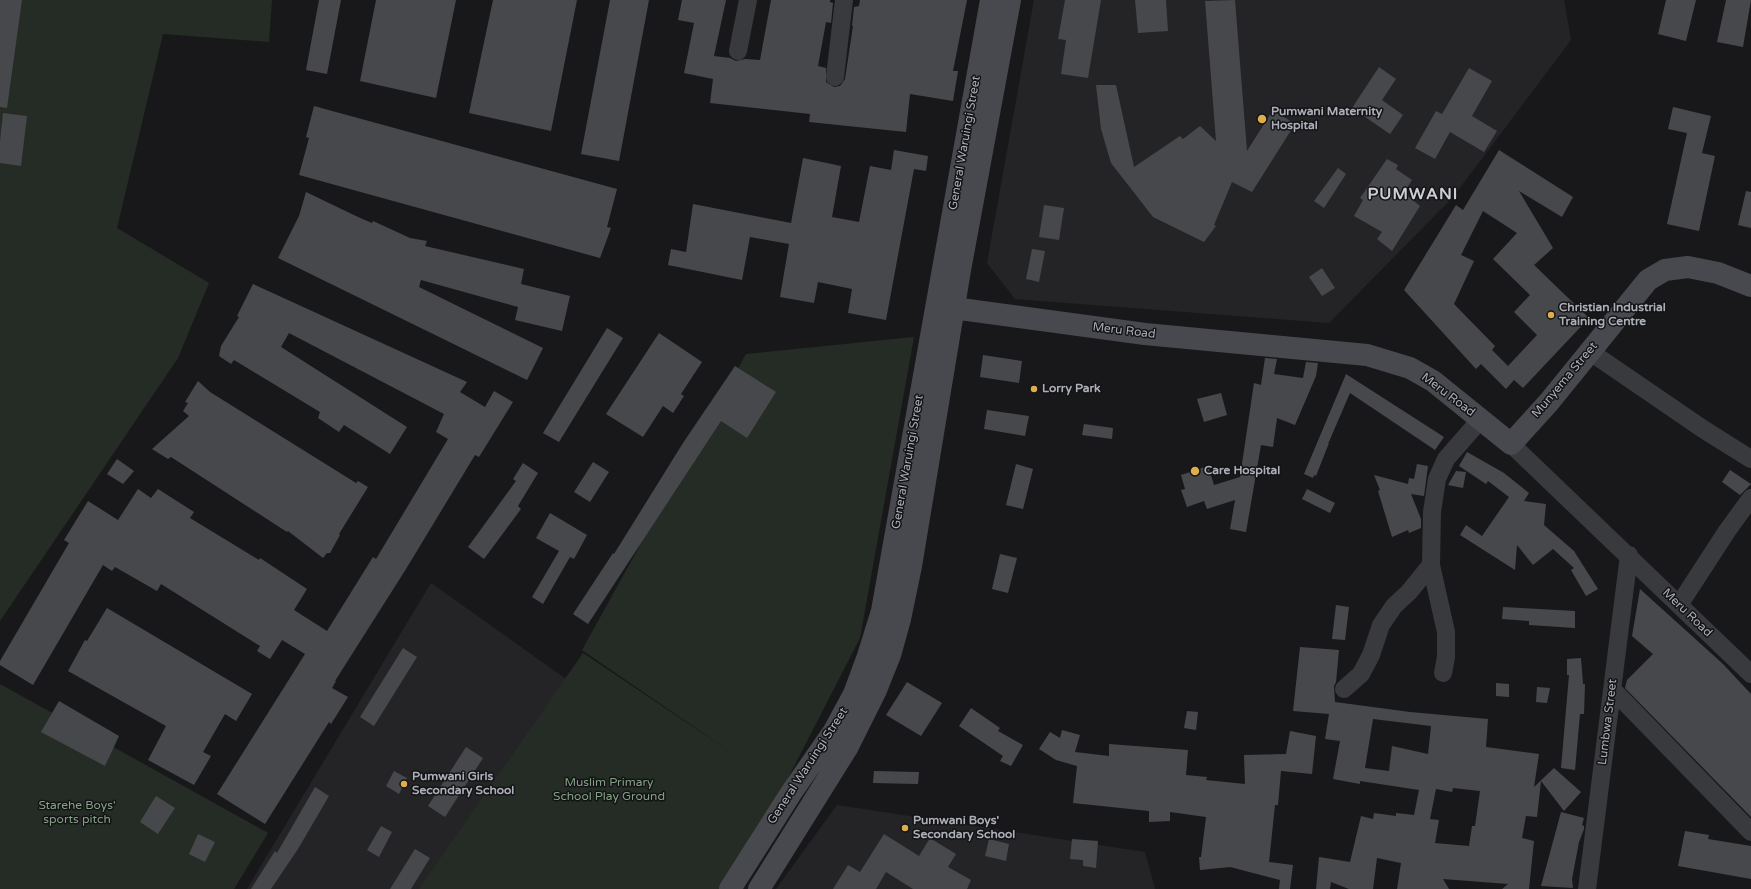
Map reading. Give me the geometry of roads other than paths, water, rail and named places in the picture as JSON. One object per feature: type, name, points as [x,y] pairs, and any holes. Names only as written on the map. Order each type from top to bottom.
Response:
[{"type":"main road","name":"General Waruingi Street","points":[[730,889],[791,793],[834,732],[854,694],[882,611],[991,0]]},
{"type":"main road","name":"General Waruingi Street","points":[[759,889],[847,748],[876,690],[890,655],[900,620],[911,566],[953,308],[1010,0]]},
{"type":"main road","name":"Munyema Street","points":[[1511,444],[1549,402],[1648,280],[1665,270],[1688,267],[1718,273],[1751,286]]},
{"type":"main road","name":"Meru Road","points":[[953,308],[1145,334],[1367,355],[1410,368],[1433,380],[1511,444]]},
{"type":"street","points":[[738,51],[748,0]]},
{"type":"street","points":[[835,77],[844,0]]},
{"type":"street","points":[[1589,351],[1703,429],[1751,459]]},
{"type":"street","points":[[1443,673],[1446,657],[1446,632],[1431,565],[1432,512],[1437,479],[1446,459],[1481,419]]},
{"type":"street","name":"Meru Road","points":[[1511,444],[1629,555],[1679,605],[1748,665]]},
{"type":"street","points":[[1679,605],[1727,531],[1751,498]]},
{"type":"street","name":"Lumbwa Street","points":[[1587,889],[1629,555]]},
{"type":"street","points":[[1344,689],[1361,674],[1371,655],[1381,625],[1394,606],[1409,592],[1431,565]]},
{"type":"street","points":[[1612,689],[1751,832]]},
{"type":"place","name":"Pumwani Maternity Hospital","points":[[1262,119]]},
{"type":"place","name":"Christian Industrial Training Centre","points":[[1551,315]]},
{"type":"place","name":"Lorry Park","points":[[1034,389]]},
{"type":"place","name":"Care Hospital","points":[[1195,471]]},
{"type":"place","name":"Pumwani Girls Secondary School","points":[[404,784]]},
{"type":"place","name":"Pumwani Boys' Secondary School","points":[[905,828]]},
{"type":"district","name":"PUMWANI","points":[[1413,195]]},
{"type":"park label","name":"Muslim Primary School Play Ground","points":[[609,790]]},
{"type":"park label","name":"Starehe Boys' sports pitch","points":[[77,813]]}]
